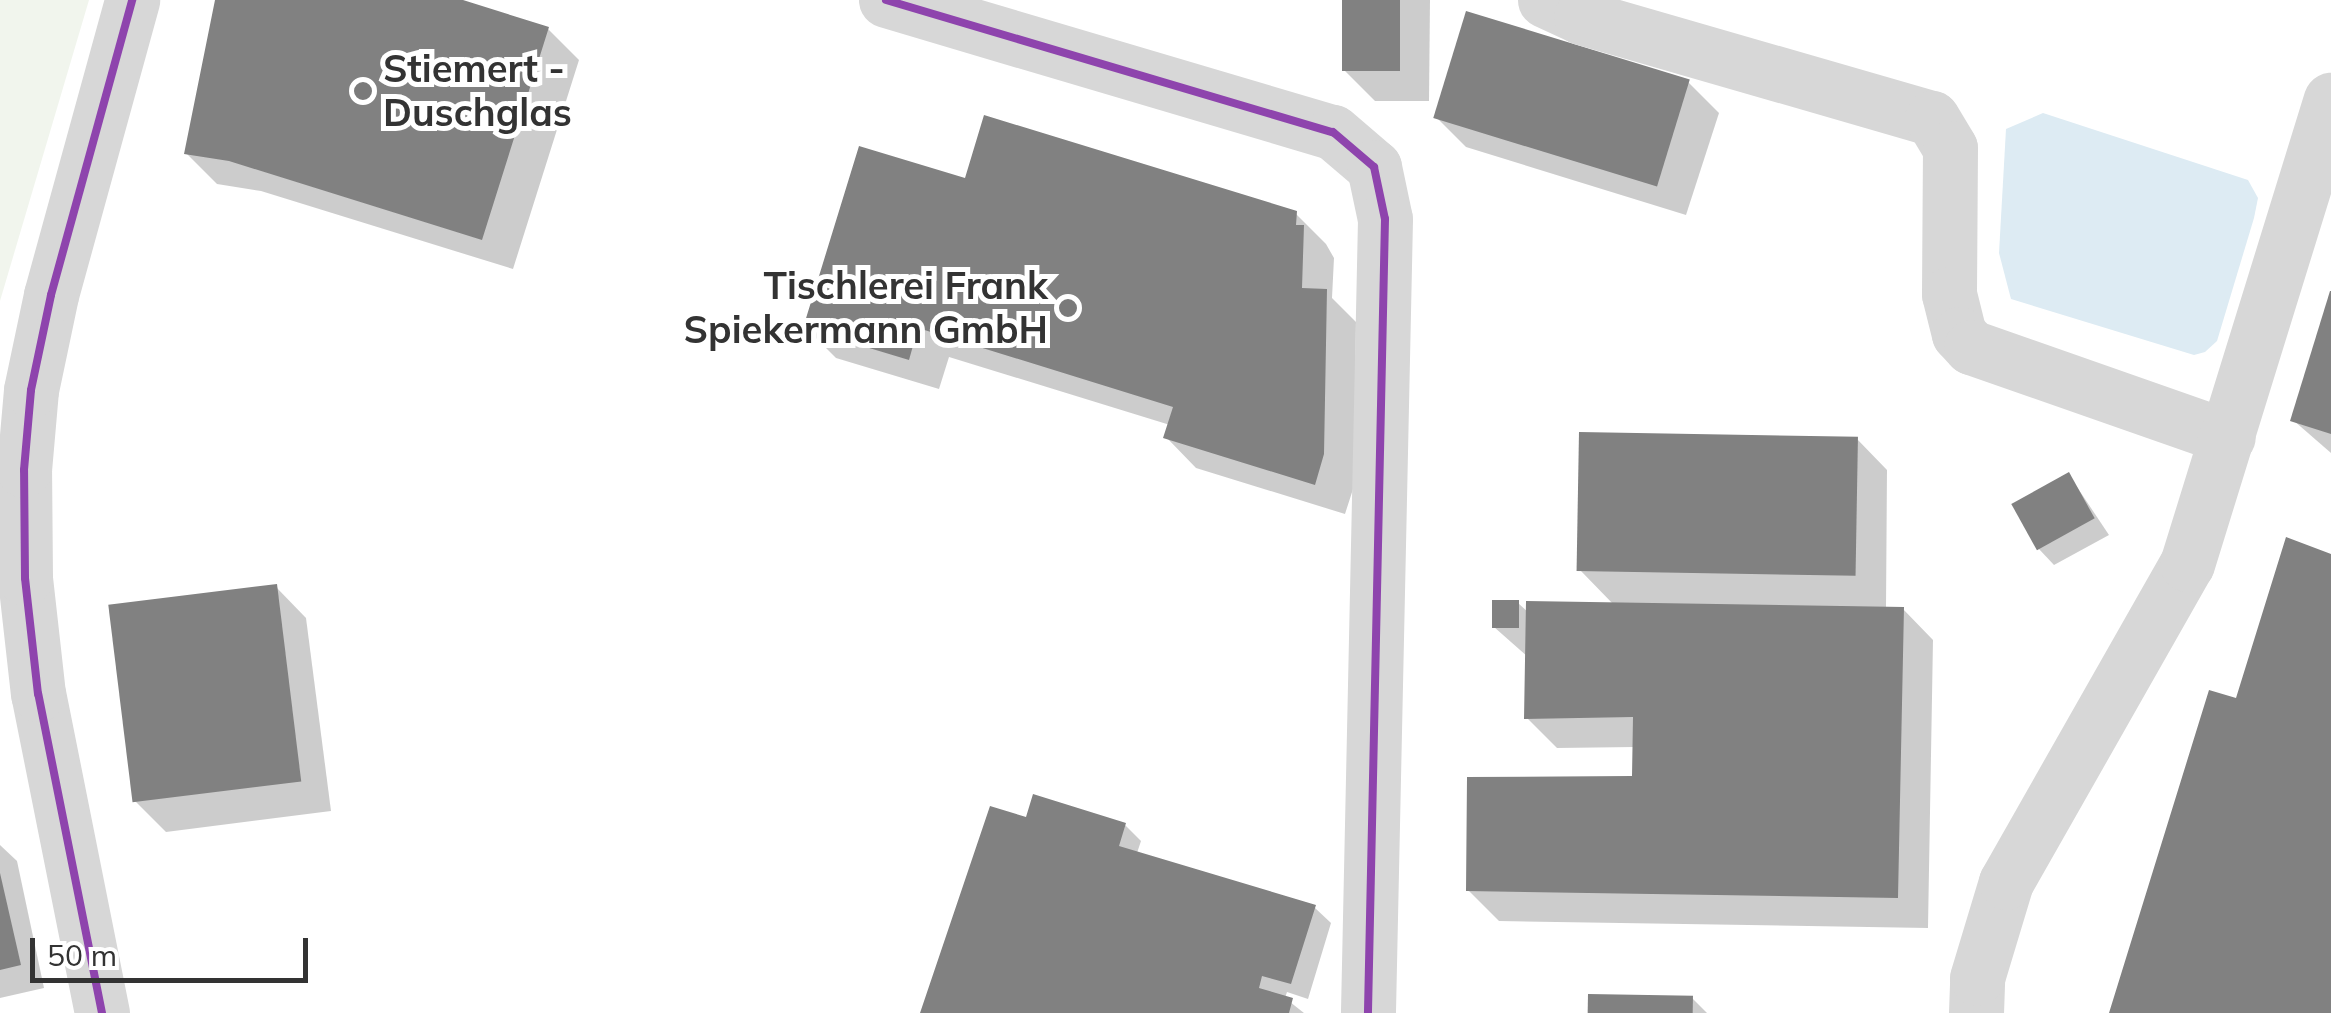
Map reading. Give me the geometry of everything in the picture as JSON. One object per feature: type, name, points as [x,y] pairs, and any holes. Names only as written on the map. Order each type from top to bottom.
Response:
[{"type":"street","points":[[102,1013],[38,694],[25,578],[24,470],[31,390],[52,295],[132,0]]},
{"type":"street","points":[[886,0],[1332,132],[1374,168],[1384,219],[1368,1013]]},
{"type":"street","points":[[1545,0],[1581,17],[1932,118],[1950,148],[1949,294],[1959,334],[1971,347],[2228,437]]},
{"type":"street","points":[[1976,1013],[1977,978],[2006,882],[2170,604],[2228,437],[2331,100]]},
{"type":"shaded area","points":[[0,0],[89,0],[0,301]]},
{"type":"shaded area","points":[[2043,113],[2248,180],[2258,198],[2254,218],[2217,341],[2205,352],[2194,355],[2011,299],[1999,253],[2006,129]]},
{"type":"building","name":"Stiemert - Duschglas","points":[[215,0],[463,0],[549,27],[482,240],[229,161],[184,154]]},
{"type":"building","points":[[1342,0],[1400,0],[1400,71],[1342,71]]},
{"type":"building","points":[[1466,11],[1690,79],[1657,187],[1433,118]]},
{"type":"building","name":"Tischlerei Frank Spiekermann GmbH","points":[[984,115],[1297,211],[1296,225],[1304,225],[1302,288],[1327,289],[1324,454],[1315,485],[1163,438],[1173,407],[918,328],[909,360],[803,328],[859,146],[965,178]]},
{"type":"building","points":[[2331,291],[2331,434],[2290,421]]},
{"type":"building","points":[[1579,432],[1858,437],[1856,576],[1577,571]]},
{"type":"building","points":[[2069,472],[2095,518],[2037,550],[2011,504]]},
{"type":"building","points":[[2286,537],[2331,554],[2331,1013],[2109,1013],[2209,690],[2236,698]]},
{"type":"building","points":[[277,584],[301,782],[133,802],[108,605]]},
{"type":"building","points":[[1492,600],[1519,600],[1519,628],[1492,628]]},
{"type":"building","points":[[1526,601],[1904,607],[1898,898],[1466,891],[1467,777],[1632,776],[1633,717],[1524,719]]},
{"type":"building","points":[[1033,794],[1126,823],[1119,846],[1316,905],[1291,984],[1262,976],[1259,988],[1293,998],[1289,1013],[920,1013],[990,806],[1026,817]]},
{"type":"building","points":[[0,873],[21,965],[0,970]]},
{"type":"building","points":[[1588,994],[1693,996],[1693,1013],[1588,1013]]},
{"type":"transit line","points":[[102,1013],[38,694],[25,578],[24,470],[31,390],[51,295],[132,0]]},
{"type":"transit line","points":[[886,0],[1333,132],[1374,167],[1385,219],[1368,1013]]},
{"type":"place","name":"Stiemert - Duschglas","points":[[363,91]]},
{"type":"place","name":"Tischlerei Frank Spiekermann GmbH","points":[[1068,308]]}]
